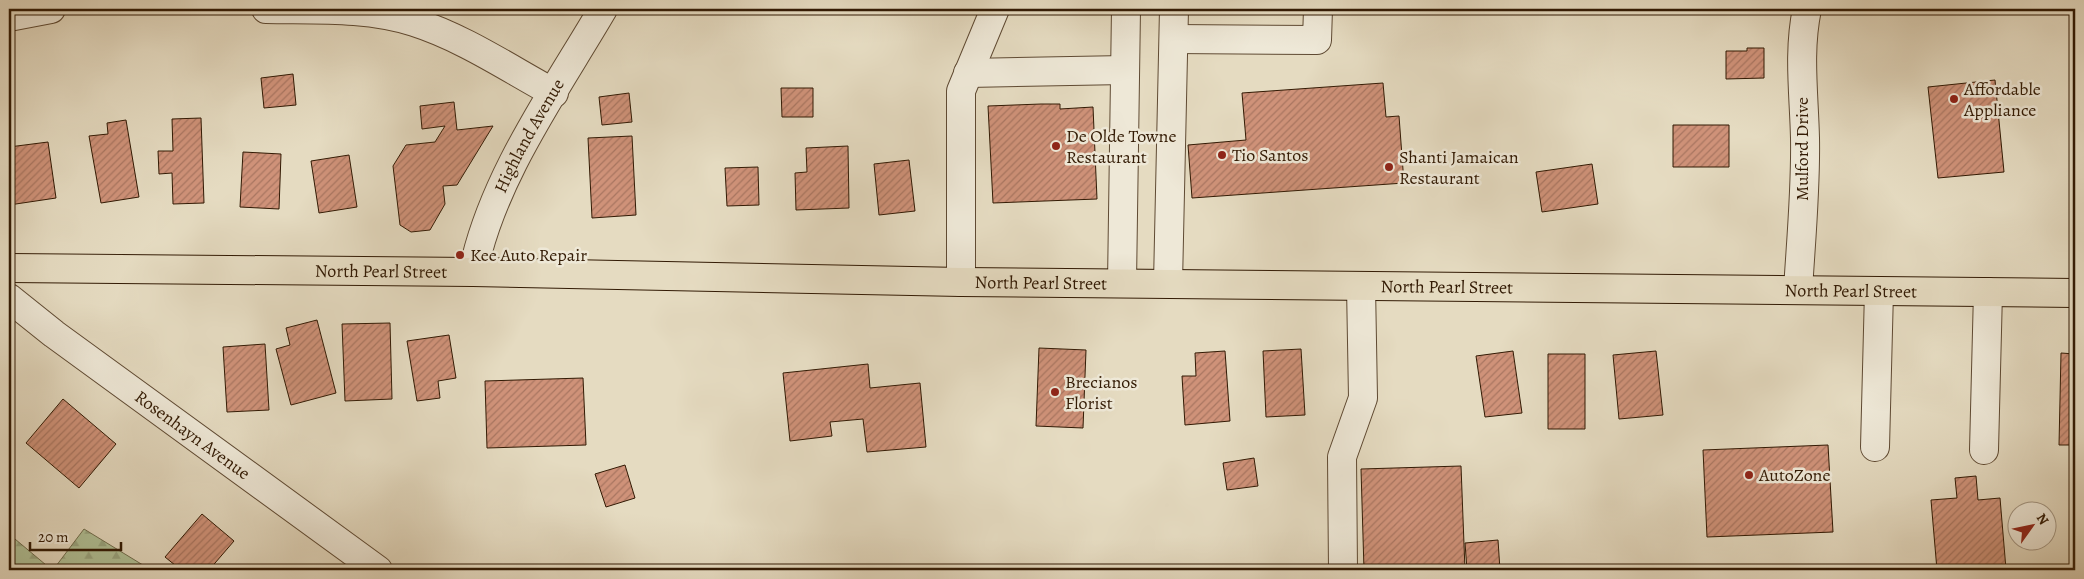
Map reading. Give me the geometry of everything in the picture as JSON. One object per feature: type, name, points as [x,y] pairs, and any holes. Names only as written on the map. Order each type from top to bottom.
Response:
[{"type":"main road","name":"North Pearl Street","points":[[9,268],[473,272],[961,282],[2075,293]]},
{"type":"street","points":[[9,16],[51,9]]},
{"type":"street","points":[[266,9],[364,12],[414,22],[472,46],[554,93]]},
{"type":"street","name":"Highland Avenue","points":[[473,272],[489,214],[516,158],[603,9]]},
{"type":"street","points":[[961,282],[961,91],[995,9]]},
{"type":"street","points":[[1122,283],[1126,9]]},
{"type":"street","points":[[1168,283],[1174,9]]},
{"type":"street","points":[[1174,40],[1317,40],[1318,9]]},
{"type":"street","name":"Mulford Drive","points":[[1798,290],[1805,138],[1802,88],[1802,31],[1807,9]]},
{"type":"street","points":[[968,73],[1125,70]]},
{"type":"street","points":[[1343,570],[1342,457],[1363,398],[1361,286]]},
{"type":"street","points":[[1875,447],[1879,291]]},
{"type":"street","points":[[1984,450],[1988,292]]},
{"type":"street","name":"Rosenhayn Avenue","points":[[9,298],[62,340],[378,570]]},
{"type":"green space","points":[[84,529],[151,570],[53,570]]},
{"type":"green space","points":[[9,534],[52,570],[9,570]]},
{"type":"building","points":[[1747,48],[1764,48],[1764,78],[1726,79],[1726,51],[1747,51]]},
{"type":"building","points":[[293,74],[296,105],[264,108],[261,78]]},
{"type":"building","points":[[1995,80],[2004,172],[1938,178],[1928,87]]},
{"type":"building","points":[[1383,83],[1386,117],[1399,116],[1404,183],[1192,198],[1188,145],[1246,140],[1242,93]]},
{"type":"building","points":[[781,88],[813,88],[813,117],[782,117]]},
{"type":"building","points":[[629,93],[632,122],[602,125],[599,97]]},
{"type":"building","points":[[454,102],[457,130],[493,126],[457,185],[443,186],[445,204],[430,230],[411,232],[400,225],[393,166],[406,145],[435,142],[445,126],[422,129],[420,106]]},
{"type":"building","points":[[1060,104],[1060,109],[1093,107],[1097,199],[993,203],[988,106]]},
{"type":"building","points":[[201,118],[204,203],[173,204],[172,173],[159,174],[158,151],[173,151],[172,119]]},
{"type":"building","points":[[126,120],[139,197],[101,203],[89,136],[108,134],[107,123]]},
{"type":"building","points":[[1673,125],[1729,125],[1729,167],[1673,167]]},
{"type":"building","points":[[632,136],[636,215],[592,218],[588,138]]},
{"type":"building","points":[[48,142],[56,198],[9,205],[9,147]]},
{"type":"building","points":[[848,146],[849,208],[796,210],[795,173],[807,172],[806,148]]},
{"type":"building","points":[[243,152],[281,154],[279,209],[240,207]]},
{"type":"building","points":[[349,155],[357,207],[319,213],[311,161]]},
{"type":"building","points":[[909,160],[915,211],[879,215],[874,164]]},
{"type":"building","points":[[1592,164],[1598,204],[1542,212],[1536,172]]},
{"type":"building","points":[[758,167],[759,205],[727,206],[725,168]]},
{"type":"building","points":[[317,320],[336,393],[291,405],[276,349],[290,345],[286,328]]},
{"type":"building","points":[[390,323],[392,399],[345,401],[342,324]]},
{"type":"building","points":[[449,335],[456,378],[438,381],[440,398],[417,401],[407,341]]},
{"type":"building","points":[[265,344],[269,410],[227,412],[223,347]]},
{"type":"building","points":[[1039,348],[1086,350],[1083,428],[1036,426]]},
{"type":"building","points":[[1301,349],[1305,415],[1266,417],[1263,351]]},
{"type":"building","points":[[1225,351],[1230,421],[1185,425],[1182,376],[1196,376],[1195,353]]},
{"type":"building","points":[[1513,351],[1522,413],[1485,417],[1476,356]]},
{"type":"building","points":[[1656,351],[1663,415],[1619,419],[1613,355]]},
{"type":"building","points":[[2061,353],[2075,354],[2075,501],[2072,501],[2074,445],[2059,445]]},
{"type":"building","points":[[1548,354],[1585,354],[1585,429],[1548,429]]},
{"type":"building","points":[[868,364],[870,388],[920,383],[926,447],[867,452],[863,419],[830,422],[832,436],[790,441],[783,373]]},
{"type":"building","points":[[583,378],[586,445],[487,448],[485,381]]},
{"type":"building","points":[[63,399],[116,444],[79,488],[26,443]]},
{"type":"building","points":[[1828,445],[1833,532],[1707,537],[1703,450]]},
{"type":"building","points":[[1254,458],[1258,486],[1227,490],[1223,463]]},
{"type":"building","points":[[625,465],[635,498],[606,507],[595,474]]},
{"type":"building","points":[[1461,466],[1465,570],[1364,570],[1361,469]]},
{"type":"building","points":[[1976,476],[1978,500],[2000,498],[2006,569],[1937,570],[1931,500],[1957,498],[1955,478]]},
{"type":"building","points":[[202,514],[234,541],[209,570],[181,570],[165,557]]},
{"type":"building","points":[[1498,540],[1500,570],[1467,570],[1465,543]]},
{"type":"place","name":"Affordable Appliance","points":[[1954,99]]},
{"type":"place","name":"De Olde Towne Restaurant","points":[[1056,146]]},
{"type":"place","name":"Tio Santos","points":[[1222,155]]},
{"type":"place","name":"Shanti Jamaican Restaurant","points":[[1389,167]]},
{"type":"place","name":"Kee Auto Repair","points":[[460,255]]},
{"type":"place","name":"Brecianos Florist","points":[[1055,392]]},
{"type":"place","name":"AutoZone","points":[[1749,475]]}]
